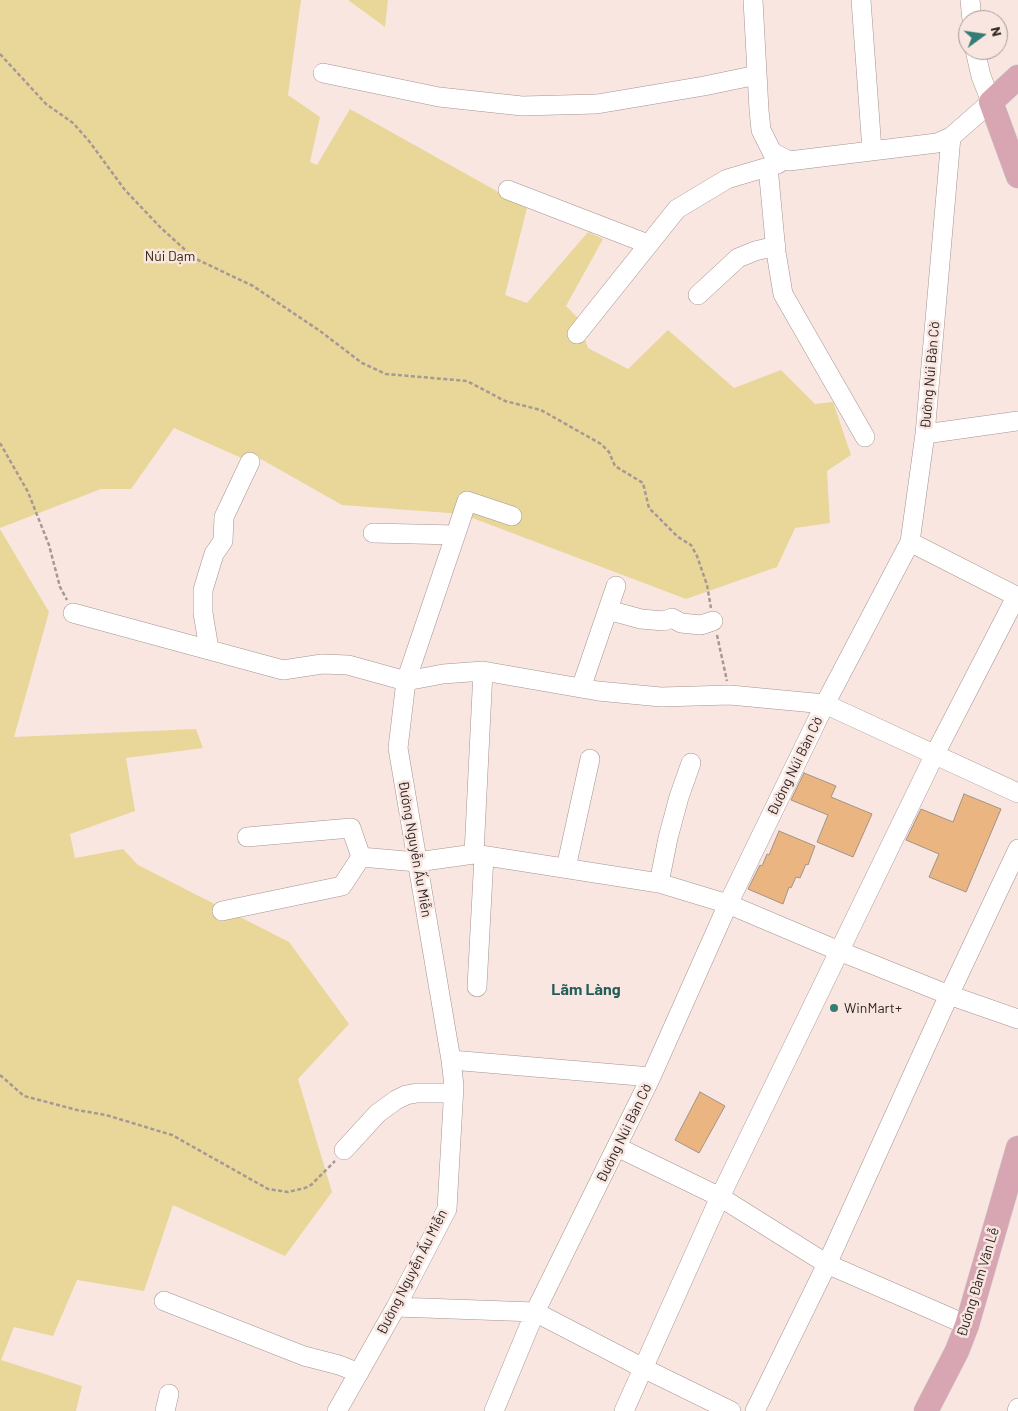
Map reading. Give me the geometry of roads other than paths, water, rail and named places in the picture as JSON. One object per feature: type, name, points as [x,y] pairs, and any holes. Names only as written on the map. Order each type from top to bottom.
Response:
[{"type":"main road","points":[[1018,77],[991,102],[1018,176]]},
{"type":"main road","name":"Đường Đàm Văn Lễ","points":[[926,1411],[950,1366],[966,1326],[1018,1148]]},
{"type":"street","points":[[753,0],[762,130],[772,152],[789,161]]},
{"type":"street","points":[[861,0],[872,150]]},
{"type":"street","points":[[577,334],[676,210],[727,179],[789,161],[937,143],[951,137],[991,102],[977,60]]},
{"type":"street","points":[[323,73],[439,96],[522,106],[597,104],[757,76]]},
{"type":"street","name":"Đường Núi Bàn Cờ","points":[[494,1411],[535,1312],[651,1078],[728,904],[826,704],[910,542],[925,434],[951,137]]},
{"type":"street","points":[[768,167],[783,294],[865,437]]},
{"type":"street","points":[[508,190],[648,244]]},
{"type":"street","points":[[698,294],[738,258],[755,251],[776,246]]},
{"type":"street","points":[[925,434],[1018,420]]},
{"type":"street","points":[[209,649],[203,613],[203,590],[214,554],[224,541],[224,517],[250,462]]},
{"type":"street","name":"Đường Nguyễn Ấu Miễn","points":[[338,1411],[396,1307],[447,1209],[454,1092],[451,1060],[398,748],[406,681],[467,501],[512,516]]},
{"type":"street","points":[[373,533],[455,535]]},
{"type":"street","points":[[624,1411],[720,1197],[935,754],[1017,597],[910,542]]},
{"type":"street","points":[[582,688],[616,586]]},
{"type":"street","points":[[608,610],[641,619],[664,621],[672,618],[681,623],[701,625],[713,620]]},
{"type":"street","points":[[74,613],[283,670],[322,664],[348,664],[406,681],[443,674],[483,671],[582,688],[661,697],[730,695],[826,704],[1018,793]]},
{"type":"street","points":[[478,987],[483,671]]},
{"type":"street","points":[[566,868],[590,759]]},
{"type":"street","points":[[659,883],[670,830],[691,763]]},
{"type":"street","points":[[247,837],[351,828],[362,857]]},
{"type":"street","points":[[755,1411],[827,1264],[949,995],[1018,849]]},
{"type":"street","points":[[362,857],[417,862],[479,855],[659,883],[728,904],[949,995],[1018,1019]]},
{"type":"street","points":[[222,911],[342,886],[362,857]]},
{"type":"street","points":[[451,1060],[651,1078]]},
{"type":"street","points":[[344,1150],[378,1113],[396,1100],[406,1095],[417,1093],[454,1092]]},
{"type":"street","points":[[617,1147],[720,1197],[827,1264],[966,1326]]},
{"type":"street","points":[[164,1301],[304,1356],[339,1365],[359,1373]]},
{"type":"street","points":[[396,1307],[535,1312],[731,1411]]},
{"type":"place","name":"WinMart+","points":[[834,1008]]},
{"type":"district","name":"Lãm Làng","points":[[586,990]]},
{"type":"park label","name":"Núi Dạm","points":[[170,256]]}]
